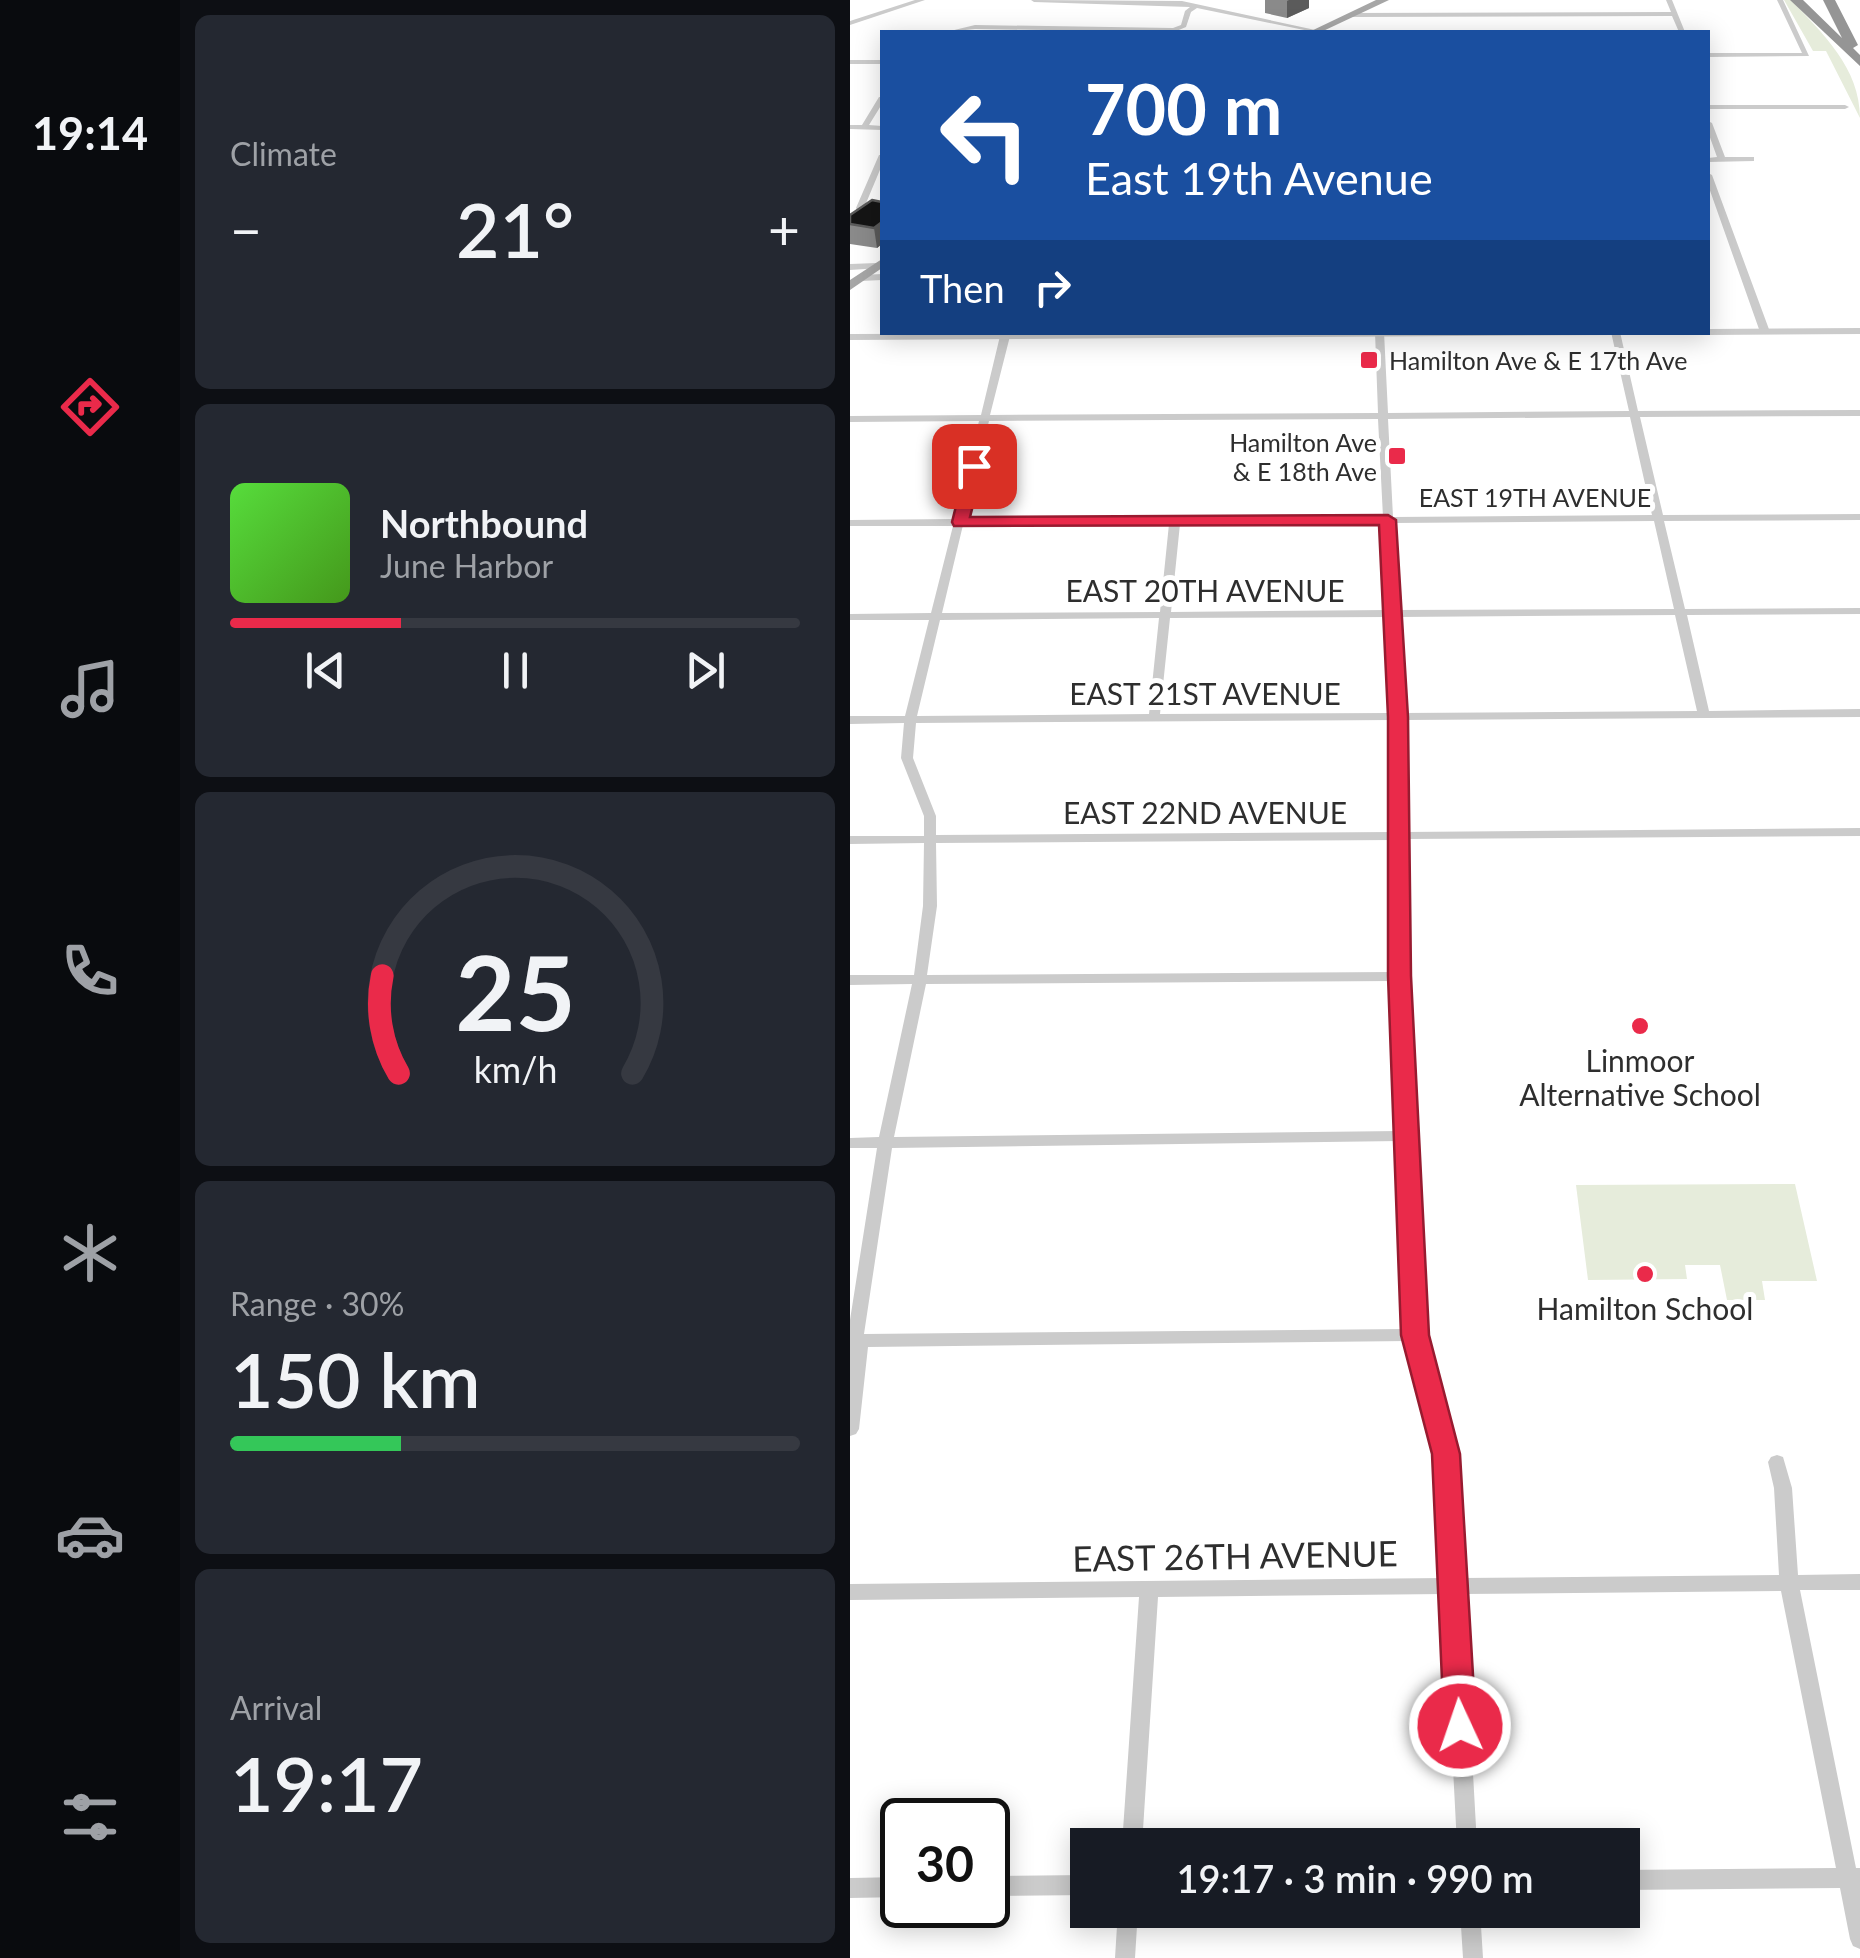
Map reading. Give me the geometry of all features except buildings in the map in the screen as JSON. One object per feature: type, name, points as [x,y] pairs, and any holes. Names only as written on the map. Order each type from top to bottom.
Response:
[{"type":"highway","points":[[1796,0],[1860,61]]},
{"type":"highway","points":[[1829,0],[1860,61]]},
{"type":"main road","points":[[1320,30],[1384,0]]},
{"type":"main road","points":[[856,282],[880,270]]},
{"type":"street","points":[[850,24],[922,0]]},
{"type":"street","points":[[1034,0],[1196,6],[1307,30]]},
{"type":"street","points":[[1166,30],[1181,28],[1188,11],[1208,0]]},
{"type":"street","points":[[1558,0],[1562,14]]},
{"type":"street","points":[[1669,0],[1681,30]]},
{"type":"street","points":[[1710,56],[1808,55],[1780,0]]},
{"type":"street","points":[[1352,15],[1674,14]]},
{"type":"street","points":[[958,30],[975,26],[1093,30]]},
{"type":"street","points":[[850,62],[880,62]]},
{"type":"street","points":[[864,128],[880,103]]},
{"type":"street","points":[[1710,107],[1845,106]]},
{"type":"street","points":[[1710,127],[1722,160]]},
{"type":"street","points":[[850,128],[880,128]]},
{"type":"street","points":[[1710,160],[1751,160]]},
{"type":"street","points":[[871,208],[855,208],[880,161]]},
{"type":"street","points":[[1710,181],[1764,332]]},
{"type":"street","points":[[1710,214],[1722,214]]},
{"type":"street","points":[[850,266],[880,269]]},
{"type":"street","points":[[1710,332],[1860,331]]},
{"type":"street","points":[[850,337],[1130,335]]},
{"type":"street","points":[[1379,335],[1398,717],[1396,836],[1415,1335],[1446,1454],[1465,1828]]},
{"type":"street","points":[[1617,335],[1704,714]]},
{"type":"street","points":[[850,1430],[855,1341],[885,1143],[920,979],[930,906],[930,816],[907,758],[910,720],[1005,336]]},
{"type":"street","points":[[850,420],[1860,413]]},
{"type":"street","name":"EAST 19TH AVENUE","points":[[850,523],[1860,517]]},
{"type":"street","points":[[1154,718],[1174,521]]},
{"type":"street","name":"EAST 20TH AVENUE","points":[[850,618],[1860,610]]},
{"type":"street","name":"EAST 21ST AVENUE","points":[[850,720],[1860,713]]},
{"type":"street","name":"EAST 22ND AVENUE","points":[[850,840],[1860,832]]},
{"type":"street","points":[[850,980],[1400,976]]},
{"type":"street","points":[[850,1143],[1406,1136]]},
{"type":"street","points":[[855,1341],[1415,1335]]},
{"type":"street","points":[[1777,1462],[1789,1583],[1854,1878],[1860,1939]]},
{"type":"street","name":"EAST 26TH AVENUE","points":[[850,1592],[1860,1582]]},
{"type":"street","points":[[1133,1828],[1149,1589]]},
{"type":"street","points":[[1640,1880],[1854,1878]]},
{"type":"street","points":[[1010,1886],[1070,1885]]},
{"type":"street","points":[[850,1888],[880,1887]]},
{"type":"street","points":[[1125,1958],[1127,1928]]},
{"type":"street","points":[[1471,1928],[1473,1958]]},
{"type":"green space","points":[[1784,0],[1791,0],[1838,53],[1854,83],[1860,118],[1826,51],[1813,51]]},
{"type":"green space","points":[[1795,1184],[1817,1281],[1762,1281],[1765,1300],[1727,1300],[1720,1265],[1685,1265],[1687,1279],[1588,1280],[1576,1185]]},
{"type":"place","name":"Hamilton Ave & E 17th Ave","points":[[1369,360]]},
{"type":"place","name":"Hamilton Ave & E 18th Ave","points":[[1397,456]]},
{"type":"place","name":"Linmoor Alternative School","points":[[1640,1026]]},
{"type":"place","name":"Hamilton School","points":[[1645,1274]]},
{"type":"route","points":[[974,466],[960,522],[1388,520],[1398,717],[1396,836],[1415,1335],[1446,1454],[1460,1726]]}]
